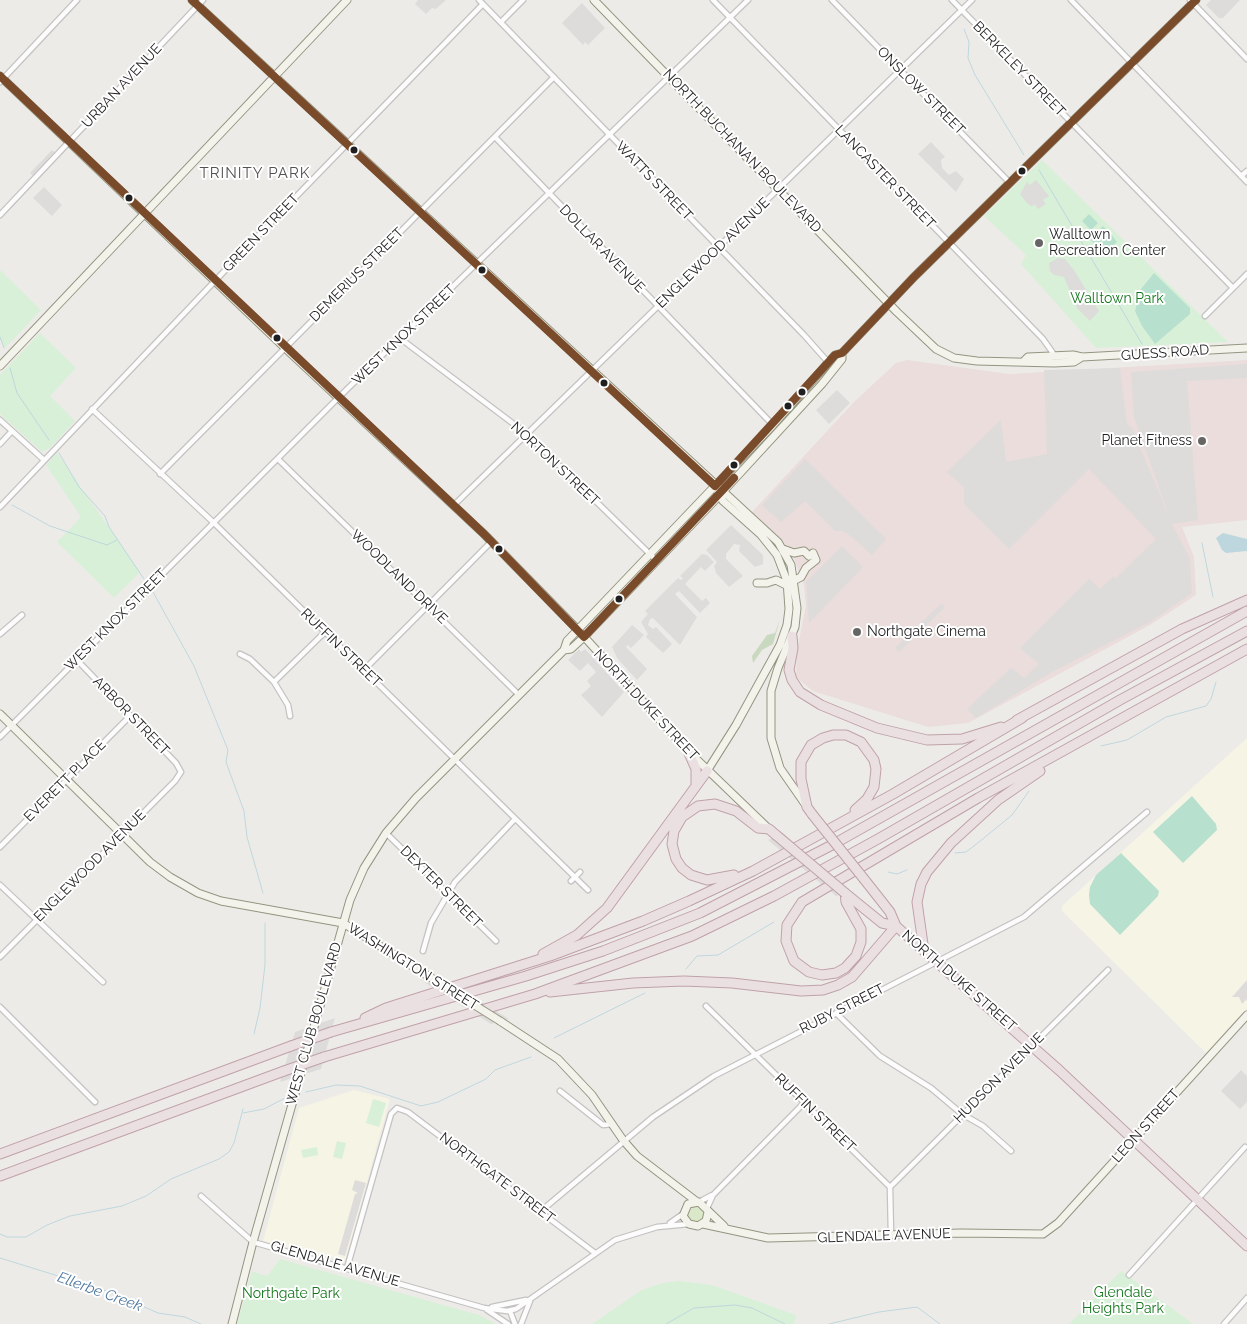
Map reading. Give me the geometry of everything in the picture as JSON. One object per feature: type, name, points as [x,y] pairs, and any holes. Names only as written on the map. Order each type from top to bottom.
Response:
[{"type":"highway","points":[[517,966],[525,966],[643,921],[740,878],[1159,641],[1247,600]]},
{"type":"highway","points":[[0,1154],[331,1032],[526,976],[603,950],[700,913],[832,845],[1247,611]]},
{"type":"highway","points":[[0,1176],[324,1057],[535,994],[692,936],[774,896],[937,806],[1120,700],[1247,631]]},
{"type":"highway","points":[[792,636],[793,648],[789,670],[795,686],[821,706],[876,728],[912,738],[947,741],[973,737],[1022,718]]},
{"type":"highway","points":[[845,893],[846,902],[856,916],[861,929],[861,942],[856,956],[845,968],[836,973],[822,975],[809,972],[794,961],[786,941],[787,925],[802,902],[978,798],[1077,745],[1247,649]]},
{"type":"highway","points":[[535,994],[657,981],[701,981],[801,991],[823,990],[838,985],[852,977],[896,926],[890,912],[810,810],[800,770],[804,756],[811,745],[822,738],[834,735],[846,735],[861,742],[866,747],[876,769],[876,783],[871,792],[846,819]]},
{"type":"highway","points":[[924,951],[917,902],[921,884],[927,872],[951,844],[998,800],[1077,745]]},
{"type":"highway","points":[[688,751],[696,769],[696,783]]},
{"type":"highway","points":[[347,1027],[386,1008],[517,966],[577,934],[600,915],[617,896],[707,770]]},
{"type":"highway","points":[[771,860],[724,878],[702,879],[691,875],[679,864],[672,844],[674,831],[682,817],[702,804],[724,806],[743,816],[758,828],[772,832]]},
{"type":"highway","name":"NORTH DUKE STREET","points":[[772,832],[882,923],[896,926],[1032,1045],[1247,1246]]},
{"type":"main road","points":[[192,0],[201,3],[273,76],[716,486],[772,547],[780,561],[788,586],[788,617],[780,646],[736,725],[707,770]]},
{"type":"main road","points":[[0,366],[346,0]]},
{"type":"main road","name":"NORTH BUCHANAN BOULEVARD","points":[[594,0],[888,302]]},
{"type":"main road","name":"WEST CLUB BOULEVARD","points":[[564,650],[571,649],[584,637],[828,362],[836,354],[842,353],[888,302],[1132,64],[1193,1]]},
{"type":"main road","name":"NORTH DUKE STREET","points":[[1,79],[492,542],[578,630],[688,751],[772,832]]},
{"type":"main road","name":"GUESS ROAD","points":[[888,302],[924,339],[950,356],[976,361],[1024,361],[1037,364],[1074,362],[1082,358],[1247,348]]},
{"type":"main road","name":"WEST CLUB BOULEVARD","points":[[232,1324],[253,1242],[343,923],[358,880],[386,833],[564,650],[567,641],[721,493],[822,384],[842,359],[842,353]]},
{"type":"main road","name":"GUESS ROAD","points":[[1024,361],[1028,357],[1073,354],[1082,358]]},
{"type":"main road","points":[[822,384],[828,371],[828,362]]},
{"type":"main road","points":[[721,493],[767,530],[783,549],[791,565],[797,613],[792,636],[778,668],[771,691],[770,729],[776,758],[810,810]]},
{"type":"main road","points":[[783,549],[794,553],[804,551],[816,560],[806,568],[801,577],[794,580]]},
{"type":"main road","points":[[757,583],[767,583],[776,580],[788,586]]},
{"type":"main road","name":"WASHINGTON STREET","points":[[0,714],[158,869],[198,893],[246,906],[343,923],[500,1021],[558,1060],[580,1081],[623,1140],[638,1156],[698,1202]]},
{"type":"main road","name":"LEON STREET","points":[[1043,1234],[1058,1223],[1132,1140],[1246,1019]]},
{"type":"main road","points":[[678,1188],[684,1211],[689,1224],[695,1226],[702,1224],[707,1218],[707,1210],[698,1202],[690,1203],[684,1211]]},
{"type":"main road","name":"GLENDALE AVENUE","points":[[707,1210],[726,1228]]},
{"type":"main road","name":"GLENDALE AVENUE","points":[[702,1224],[726,1228],[746,1235],[768,1238],[1043,1234]]},
{"type":"street","points":[[1,79],[77,0]]},
{"type":"street","name":"WATTS STREET","points":[[479,0],[828,362]]},
{"type":"street","points":[[501,22],[523,0]]},
{"type":"street","name":"LANCASTER STREET","points":[[713,0],[1043,339],[1055,356]]},
{"type":"street","name":"WEST KNOX STREET","points":[[0,737],[338,398],[401,339],[548,193],[748,0]]},
{"type":"street","name":"ONSLOW STREET","points":[[832,0],[1010,183]]},
{"type":"street","name":"BERKELEY STREET","points":[[952,0],[1233,288]]},
{"type":"street","name":"ENGLEWOOD AVENUE","points":[[454,506],[972,0]]},
{"type":"street","points":[[1070,0],[1247,182]]},
{"type":"street","points":[[1193,1],[1247,59]]},
{"type":"street","name":"URBAN AVENUE","points":[[0,215],[201,3]]},
{"type":"street","name":"GREEN STREET","points":[[0,507],[215,280],[483,4]]},
{"type":"street","name":"DEMERIUS STREET","points":[[160,474],[554,77]]},
{"type":"street","name":"DOLLAR AVENUE","points":[[495,137],[773,425]]},
{"type":"street","points":[[1241,176],[1247,171]]},
{"type":"street","points":[[1205,316],[1247,274]]},
{"type":"street","name":"NORTON STREET","points":[[401,339],[527,434],[653,557]]},
{"type":"street","name":"RUFFIN STREET","points":[[92,409],[213,522],[588,890]]},
{"type":"street","points":[[0,420],[44,460]]},
{"type":"street","points":[[0,444],[12,431]]},
{"type":"street","name":"WOODLAND DRIVE","points":[[278,459],[519,695]]},
{"type":"street","points":[[364,670],[492,542]]},
{"type":"street","points":[[0,634],[22,616]]},
{"type":"street","points":[[274,682],[325,632]]},
{"type":"street","points":[[240,654],[250,659],[274,682],[288,705],[290,716]]},
{"type":"street","name":"ARBOR STREET","points":[[76,660],[179,766],[180,774]]},
{"type":"street","name":"EVERETT PLACE","points":[[0,847],[130,716]]},
{"type":"street","name":"ENGLEWOOD AVENUE","points":[[0,957],[180,774]]},
{"type":"street","name":"RUBY STREET","points":[[541,1211],[623,1140],[678,1099],[754,1054],[1024,917],[1146,812]]},
{"type":"street","points":[[423,951],[431,923],[448,893],[461,875],[515,819]]},
{"type":"street","name":"DEXTER STREET","points":[[386,833],[496,941]]},
{"type":"street","points":[[571,881],[580,872]]},
{"type":"street","points":[[0,886],[103,982]]},
{"type":"street","name":"HUDSON AVENUE","points":[[890,1187],[1108,970]]},
{"type":"street","name":"RUFFIN STREET","points":[[706,1006],[890,1187]]},
{"type":"street","points":[[0,1007],[95,1102]]},
{"type":"street","points":[[836,1013],[880,1056],[931,1088],[962,1114],[983,1126],[1010,1150]]},
{"type":"street","points":[[560,1091],[603,1125],[612,1124]]},
{"type":"street","points":[[698,1202],[713,1195],[804,1103]]},
{"type":"street","name":"NORTHGATE STREET","points":[[347,1268],[391,1114],[397,1108],[408,1112],[595,1253]]},
{"type":"street","points":[[1129,1275],[1245,1147]]},
{"type":"street","points":[[890,1187],[891,1235]]},
{"type":"street","points":[[707,1210],[713,1195]]},
{"type":"street","name":"GLENDALE AVENUE","points":[[201,1196],[245,1237],[253,1242],[484,1308],[510,1311],[532,1298],[595,1253],[633,1233],[668,1225],[689,1224]]},
{"type":"street","name":"GLENDALE AVENUE","points":[[668,1225],[684,1211]]},
{"type":"street","points":[[521,1324],[532,1298]]},
{"type":"street","name":"GLENDALE AVENUE","points":[[484,1308],[512,1304],[532,1298]]},
{"type":"street","points":[[1224,1324],[1247,1298]]},
{"type":"street","name":"GLENDALE AVENUE","points":[[484,1308],[508,1324]]},
{"type":"street","points":[[510,1311],[515,1324]]},
{"type":"shaded area","points":[[418,0],[446,0],[436,9],[432,8],[426,14],[415,4]]},
{"type":"shaded area","points":[[1211,0],[1240,0],[1223,18],[1219,18],[1206,5]]},
{"type":"shaded area","points":[[582,3],[605,28],[588,45],[585,42],[583,45],[562,23]]},
{"type":"shaded area","points":[[931,142],[945,157],[941,160],[942,168],[949,175],[956,171],[964,179],[956,192],[918,154]]},
{"type":"shaded area","points":[[52,150],[56,153],[34,177],[30,173]]},
{"type":"shaded area","points":[[1036,180],[1049,196],[1043,200],[1046,204],[1038,209],[1035,205],[1031,206],[1027,203],[1020,194],[1027,182],[1030,185]]},
{"type":"shaded area","points":[[44,187],[62,205],[52,216],[33,198]]},
{"type":"shaded area","points":[[1058,258],[1065,259],[1074,270],[1099,311],[1090,321],[1077,308],[1064,277],[1054,275],[1050,271],[1049,263]]},
{"type":"shaded area","points":[[907,360],[1009,374],[1247,360],[1247,520],[1182,527],[1194,557],[1196,595],[1150,625],[968,723],[928,727],[813,691],[796,677],[797,650],[806,606],[804,585],[792,553],[752,512],[854,402],[896,363]]},
{"type":"shaded area","points":[[1247,364],[1247,378],[1187,381],[1198,520],[1172,524],[1190,559],[1192,593],[1150,622],[1052,672],[976,718],[967,709],[1011,668],[1024,678],[1039,664],[1020,648],[1089,579],[1100,589],[1114,576],[1116,578],[1156,539],[1089,469],[1009,549],[964,504],[964,487],[947,472],[1001,420],[1006,462],[1047,454],[1044,370],[1120,368],[1127,424],[1132,428],[1170,519],[1134,417],[1131,372]]},
{"type":"shaded area","points":[[837,390],[850,403],[829,424],[816,410]]},
{"type":"shaded area","points":[[805,459],[886,539],[872,555],[851,536],[843,531],[835,531],[805,501],[781,522],[762,505]]},
{"type":"shaded area","points":[[731,525],[763,555],[763,564],[755,567],[739,551],[740,545],[734,544],[726,554],[726,559],[743,576],[729,587],[716,573],[714,566],[717,562],[706,550]]},
{"type":"shaded area","points":[[842,546],[863,567],[809,623],[806,582]]},
{"type":"shaded area","points":[[702,554],[707,555],[714,562],[705,571],[701,567],[685,584],[702,601],[706,598],[710,603],[700,613],[679,591],[675,594],[697,617],[680,645],[653,618],[650,619],[648,625],[653,629],[656,627],[672,644],[663,653],[646,637],[648,634],[641,622],[648,614],[645,611],[678,578],[681,580],[683,578],[680,576]]},
{"type":"shaded area","points":[[941,604],[945,607],[899,652],[895,648]]},
{"type":"shaded area","points":[[632,625],[644,635],[631,648],[628,645],[626,647],[647,669],[637,680],[617,658],[612,647]]},
{"type":"shaded area","points":[[579,649],[581,652],[585,649],[624,692],[602,717],[581,695],[591,686],[587,681],[596,672],[588,663],[580,671],[568,660]]},
{"type":"shaded area","points":[[1247,738],[1247,1008],[1206,1053],[1062,911],[1062,906]]},
{"type":"shaded area","points":[[782,832],[851,891],[836,896],[768,840]]},
{"type":"shaded area","points":[[441,977],[509,1019],[491,1024],[424,982]]},
{"type":"shaded area","points":[[1247,980],[1247,999],[1242,1004],[1239,997],[1232,997]]},
{"type":"shaded area","points":[[335,1018],[321,1069],[280,1082],[295,1032]]},
{"type":"shaded area","points":[[1241,1070],[1247,1076],[1247,1102],[1240,1109],[1221,1091]]},
{"type":"shaded area","points":[[354,1090],[390,1099],[345,1261],[263,1241],[299,1108]]},
{"type":"shaded area","points":[[355,1180],[366,1183],[345,1256],[338,1254],[355,1194],[358,1193],[352,1190]]},
{"type":"green space","name":"Walltown Park","points":[[1042,160],[1228,342],[1096,348],[1021,264],[1026,255],[984,216]]},
{"type":"green space","points":[[1089,214],[1098,223],[1091,230],[1082,221]]},
{"type":"green space","points":[[1103,226],[1110,233],[1096,246],[1090,239]]},
{"type":"green space","points":[[1111,234],[1117,242],[1103,254],[1097,247]]},
{"type":"green space","points":[[0,270],[41,310],[5,348],[0,338]]},
{"type":"green space","points":[[1154,273],[1190,308],[1190,314],[1155,344],[1142,326],[1135,311],[1141,289]]},
{"type":"green space","points":[[40,333],[76,368],[50,396],[75,421],[50,448],[42,452],[0,414],[0,375]]},
{"type":"green space","points":[[57,453],[140,572],[114,598],[57,542],[81,517],[46,465]]},
{"type":"green space","points":[[780,619],[773,644],[762,650],[753,663],[752,656],[767,635],[775,633]]},
{"type":"green space","points":[[1192,796],[1216,824],[1217,830],[1183,863],[1153,832]]},
{"type":"green space","points":[[1121,853],[1159,891],[1158,896],[1120,935],[1090,904],[1089,895],[1090,887],[1096,875]]},
{"type":"green space","points":[[373,1099],[386,1103],[379,1127],[366,1123]]},
{"type":"green space","points":[[337,1141],[346,1143],[342,1159],[333,1157]]},
{"type":"green space","points":[[317,1147],[318,1155],[303,1158],[301,1150]]},
{"type":"green space","points":[[698,1204],[706,1214],[701,1223],[687,1220],[687,1208]]},
{"type":"green space","name":"Northgate Park","points":[[280,1259],[479,1315],[496,1324],[237,1324],[252,1271],[267,1276]]},
{"type":"green space","name":"Glendale Heights Park","points":[[1121,1271],[1169,1306],[1193,1324],[1069,1324]]},
{"type":"green space","points":[[679,1281],[712,1285],[796,1315],[794,1324],[592,1324],[640,1291],[662,1283]]},
{"type":"water","points":[[1223,533],[1247,539],[1247,551],[1226,553],[1222,550],[1216,538]]},
{"type":"waterway","points":[[964,29],[969,42],[968,58],[975,75],[1024,155]]},
{"type":"waterway","points":[[1039,170],[1142,344]]},
{"type":"waterway","points":[[0,337],[4,348]]},
{"type":"waterway","points":[[10,368],[17,393],[49,440]]},
{"type":"waterway","points":[[59,453],[79,487],[105,516],[109,527],[144,579]]},
{"type":"waterway","points":[[12,505],[50,526],[107,545],[117,540]]},
{"type":"waterway","points":[[1202,543],[1213,597]]},
{"type":"waterway","points":[[153,592],[194,666],[228,750],[226,762],[244,811],[247,837],[263,893]]},
{"type":"waterway","points":[[1101,746],[1127,740],[1166,717],[1206,706],[1211,699],[1216,682]]},
{"type":"waterway","points":[[955,853],[966,852],[1012,815],[1029,791]]},
{"type":"waterway","points":[[888,872],[897,874],[907,870]]},
{"type":"waterway","points":[[686,969],[697,956],[718,955],[774,922]]},
{"type":"waterway","points":[[254,1034],[260,1008],[265,965],[265,923]]},
{"type":"waterway","points":[[554,1038],[645,993]]},
{"type":"waterway","points":[[306,1092],[336,1085],[360,1086],[421,1106],[438,1102],[486,1079],[495,1070],[531,1057]]},
{"type":"waterway","points":[[243,1113],[264,1109],[285,1098]]},
{"type":"waterway","points":[[0,1234],[7,1237],[26,1237],[47,1225],[70,1216],[122,1206],[146,1196],[171,1179],[219,1159],[229,1152],[234,1143],[243,1109]]},
{"type":"waterway","name":"Ellerbe Creek","points":[[0,1258],[110,1292],[158,1313],[185,1317],[201,1324]]},
{"type":"waterway","points":[[666,1324],[694,1308],[735,1305],[752,1308],[785,1324]]},
{"type":"waterway","points":[[829,1324],[879,1312],[917,1307],[940,1324]]},
{"type":"transit line","points":[[192,0],[715,486],[835,355],[842,353],[914,277],[1196,0]]},
{"type":"transit line","points":[[0,76],[484,534],[584,637],[734,478]]},
{"type":"place","name":"Walltown Recreation Center","points":[[1039,243]]},
{"type":"place","name":"Planet Fitness","points":[[1202,441]]},
{"type":"place","name":"Northgate Cinema","points":[[857,632]]},
{"type":"district","name":"TRINITY PARK","points":[[255,173]]}]
